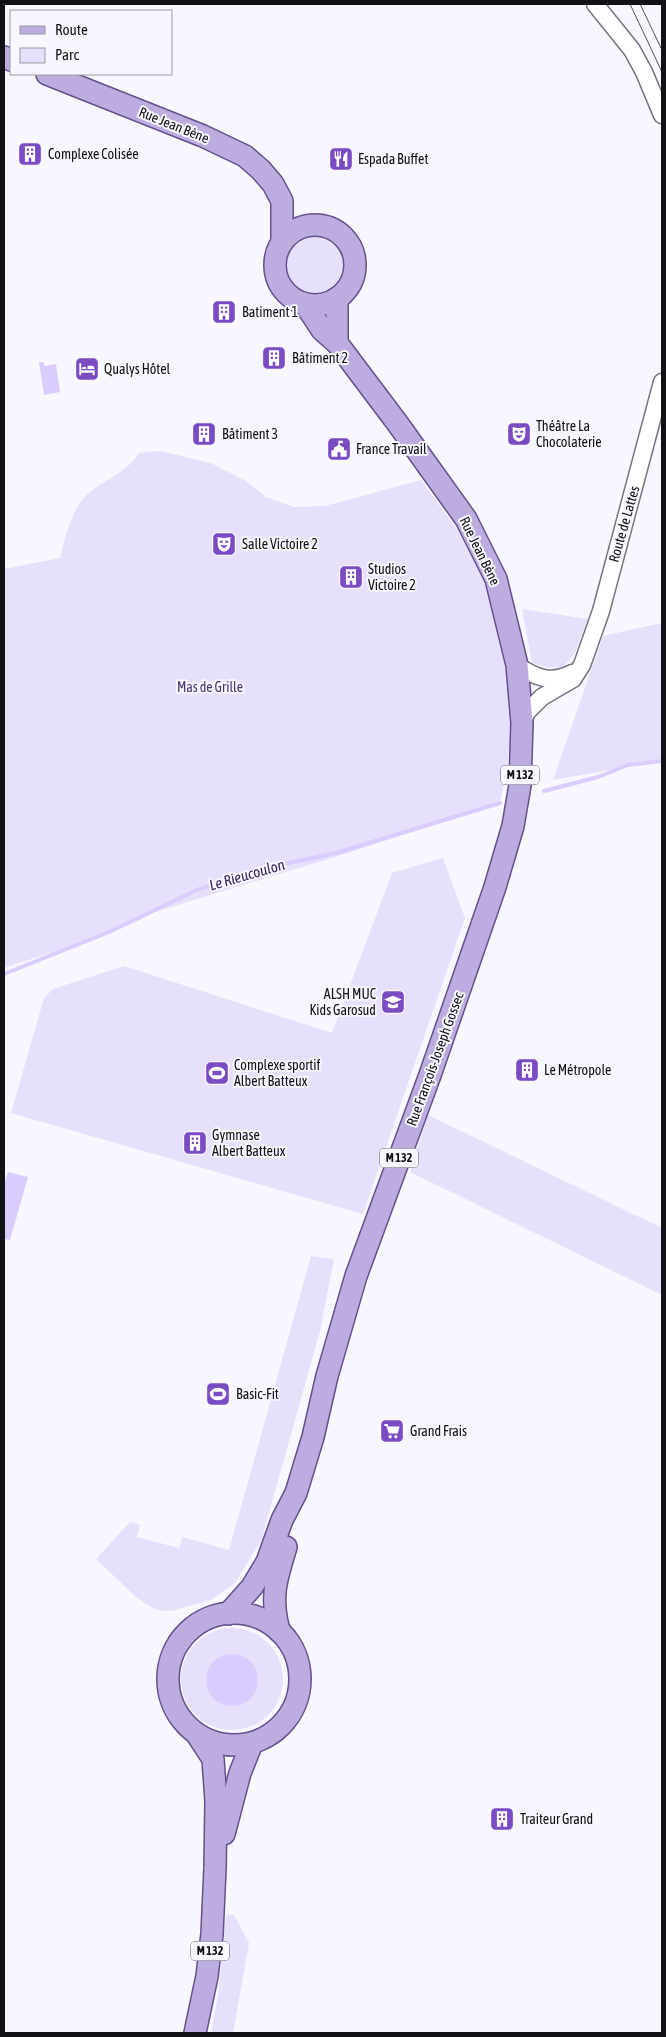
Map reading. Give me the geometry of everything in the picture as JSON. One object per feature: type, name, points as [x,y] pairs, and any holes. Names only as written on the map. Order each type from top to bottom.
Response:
[{"type":"main road","name":"Rue Jean Bène","points":[[50,75],[203,136],[245,156],[273,184],[282,201],[312,225]]},
{"type":"main road","points":[[282,201],[282,241],[275,260],[276,276],[284,291],[290,297],[305,304],[325,304],[338,298],[351,283],[355,263],[352,249],[344,238],[333,229],[312,225],[296,230],[282,241]]},
{"type":"main road","points":[[337,343],[338,298]]},
{"type":"main road","name":"Rue Jean Bène","points":[[305,304],[322,330],[337,343],[398,424],[466,519],[496,579],[517,666],[522,723],[520,784],[513,826]]},
{"type":"main road","name":"Rue François-Joseph Gossec","points":[[279,1631],[275,1614],[274,1593],[292,1524],[296,1493],[356,1276],[430,1075],[495,887],[513,826]]},
{"type":"main road","name":"Rue François-Joseph Gossec","points":[[228,1614],[252,1587],[267,1562],[282,1520],[296,1493]]},
{"type":"main road","points":[[228,1614],[245,1614],[262,1620],[279,1631],[292,1647],[298,1667],[299,1683],[290,1714],[279,1727],[252,1743],[236,1746],[220,1744],[198,1736],[176,1713],[169,1694],[168,1674],[171,1658],[179,1642],[198,1623],[228,1614]]},
{"type":"main road","name":"M 132","points":[[196,2033],[208,1976],[216,1868],[216,1801],[213,1760],[198,1736]]},
{"type":"main road","name":"M 132","points":[[216,1868],[240,1773],[252,1743]]},
{"type":"street","points":[[595,4],[632,50],[644,72],[662,115]]},
{"type":"street","name":"Route de Lattes","points":[[522,723],[528,712],[542,697],[573,679],[582,665],[601,611],[604,593],[662,382]]},
{"type":"street","points":[[517,666],[547,679],[561,679],[582,665]]},
{"type":"green space","points":[[315,234],[332,239],[337,243],[341,248],[346,265],[341,282],[337,287],[332,291],[315,296],[298,291],[293,287],[289,282],[284,265],[289,248],[293,243],[298,239]]},
{"type":"green space","name":"Mas de Grille","points":[[160,451],[211,463],[246,481],[266,497],[294,507],[325,506],[421,480],[458,531],[485,584],[497,620],[510,696],[511,731],[506,774],[500,803],[335,857],[148,914],[51,956],[50,953],[4,968],[4,569],[60,558],[70,522],[84,498],[96,487],[129,465],[139,453]]},
{"type":"green space","points":[[522,609],[588,619],[575,653],[562,668],[532,663]]},
{"type":"green space","points":[[662,623],[662,761],[553,780],[603,636]]},
{"type":"green space","name":"Complexe sportif Albert Batteux","points":[[443,858],[465,918],[363,1214],[11,1113],[44,998],[53,989],[124,966],[332,1033],[392,873]]},
{"type":"green space","points":[[428,1115],[662,1228],[662,1295],[410,1172]]},
{"type":"green space","points":[[311,1256],[334,1259],[320,1331],[261,1541],[235,1583],[211,1600],[172,1611],[153,1608],[136,1597],[97,1560],[98,1557],[130,1522],[140,1525],[137,1537],[179,1548],[182,1537],[229,1550]]},
{"type":"green space","points":[[232,1628],[252,1632],[268,1643],[279,1659],[283,1679],[279,1699],[268,1715],[252,1726],[232,1730],[212,1726],[196,1715],[185,1699],[181,1679],[185,1659],[196,1643],[212,1632]]},
{"type":"green space","points":[[226,1914],[234,1915],[249,1943],[233,2033],[211,2033],[219,1990]]},
{"type":"shaded area","points":[[39,362],[44,362],[44,366],[56,364],[60,392],[44,395]]},
{"type":"shaded area","points":[[8,1172],[28,1177],[10,1240],[4,1239],[4,1186]]},
{"type":"shaded area","points":[[227,1654],[237,1654],[251,1661],[258,1675],[258,1685],[251,1699],[237,1706],[227,1706],[217,1702],[210,1695],[206,1685],[206,1675],[210,1665],[217,1658]]},
{"type":"waterway","name":"Le Rieucoulon","points":[[544,791],[598,777],[628,765],[662,761]]},
{"type":"waterway","name":"Le Rieucoulon","points":[[4,974],[109,932],[197,890],[255,870],[336,853],[500,803]]},
{"type":"tram line","points":[[630,4],[662,72]]},
{"type":"tram line","points":[[640,4],[662,50]]},
{"type":"place","name":"Complexe Colisée","points":[[30,154]]},
{"type":"place","name":"Espada Buffet","points":[[341,159]]},
{"type":"place","name":"Batiment 1","points":[[224,312]]},
{"type":"place","name":"Bâtiment 2","points":[[274,358]]},
{"type":"place","name":"Qualys Hôtel","points":[[87,369]]},
{"type":"place","name":"Bâtiment 3","points":[[204,434]]},
{"type":"place","name":"Théâtre La Chocolaterie","points":[[519,434]]},
{"type":"place","name":"France Travail","points":[[339,449]]},
{"type":"place","name":"Salle Victoire 2","points":[[224,544]]},
{"type":"place","name":"Studios Victoire 2","points":[[351,577]]},
{"type":"place","name":"ALSH MUC Kids Garosud","points":[[393,1002]]},
{"type":"place","name":"Le Métropole","points":[[527,1070]]},
{"type":"place","name":"Complexe sportif Albert Batteux","points":[[217,1073]]},
{"type":"place","name":"Gymnase Albert Batteux","points":[[195,1143]]},
{"type":"place","name":"Basic-Fit","points":[[218,1394]]},
{"type":"place","name":"Grand Frais","points":[[392,1431]]},
{"type":"place","name":"Traiteur Grand","points":[[502,1819]]}]
